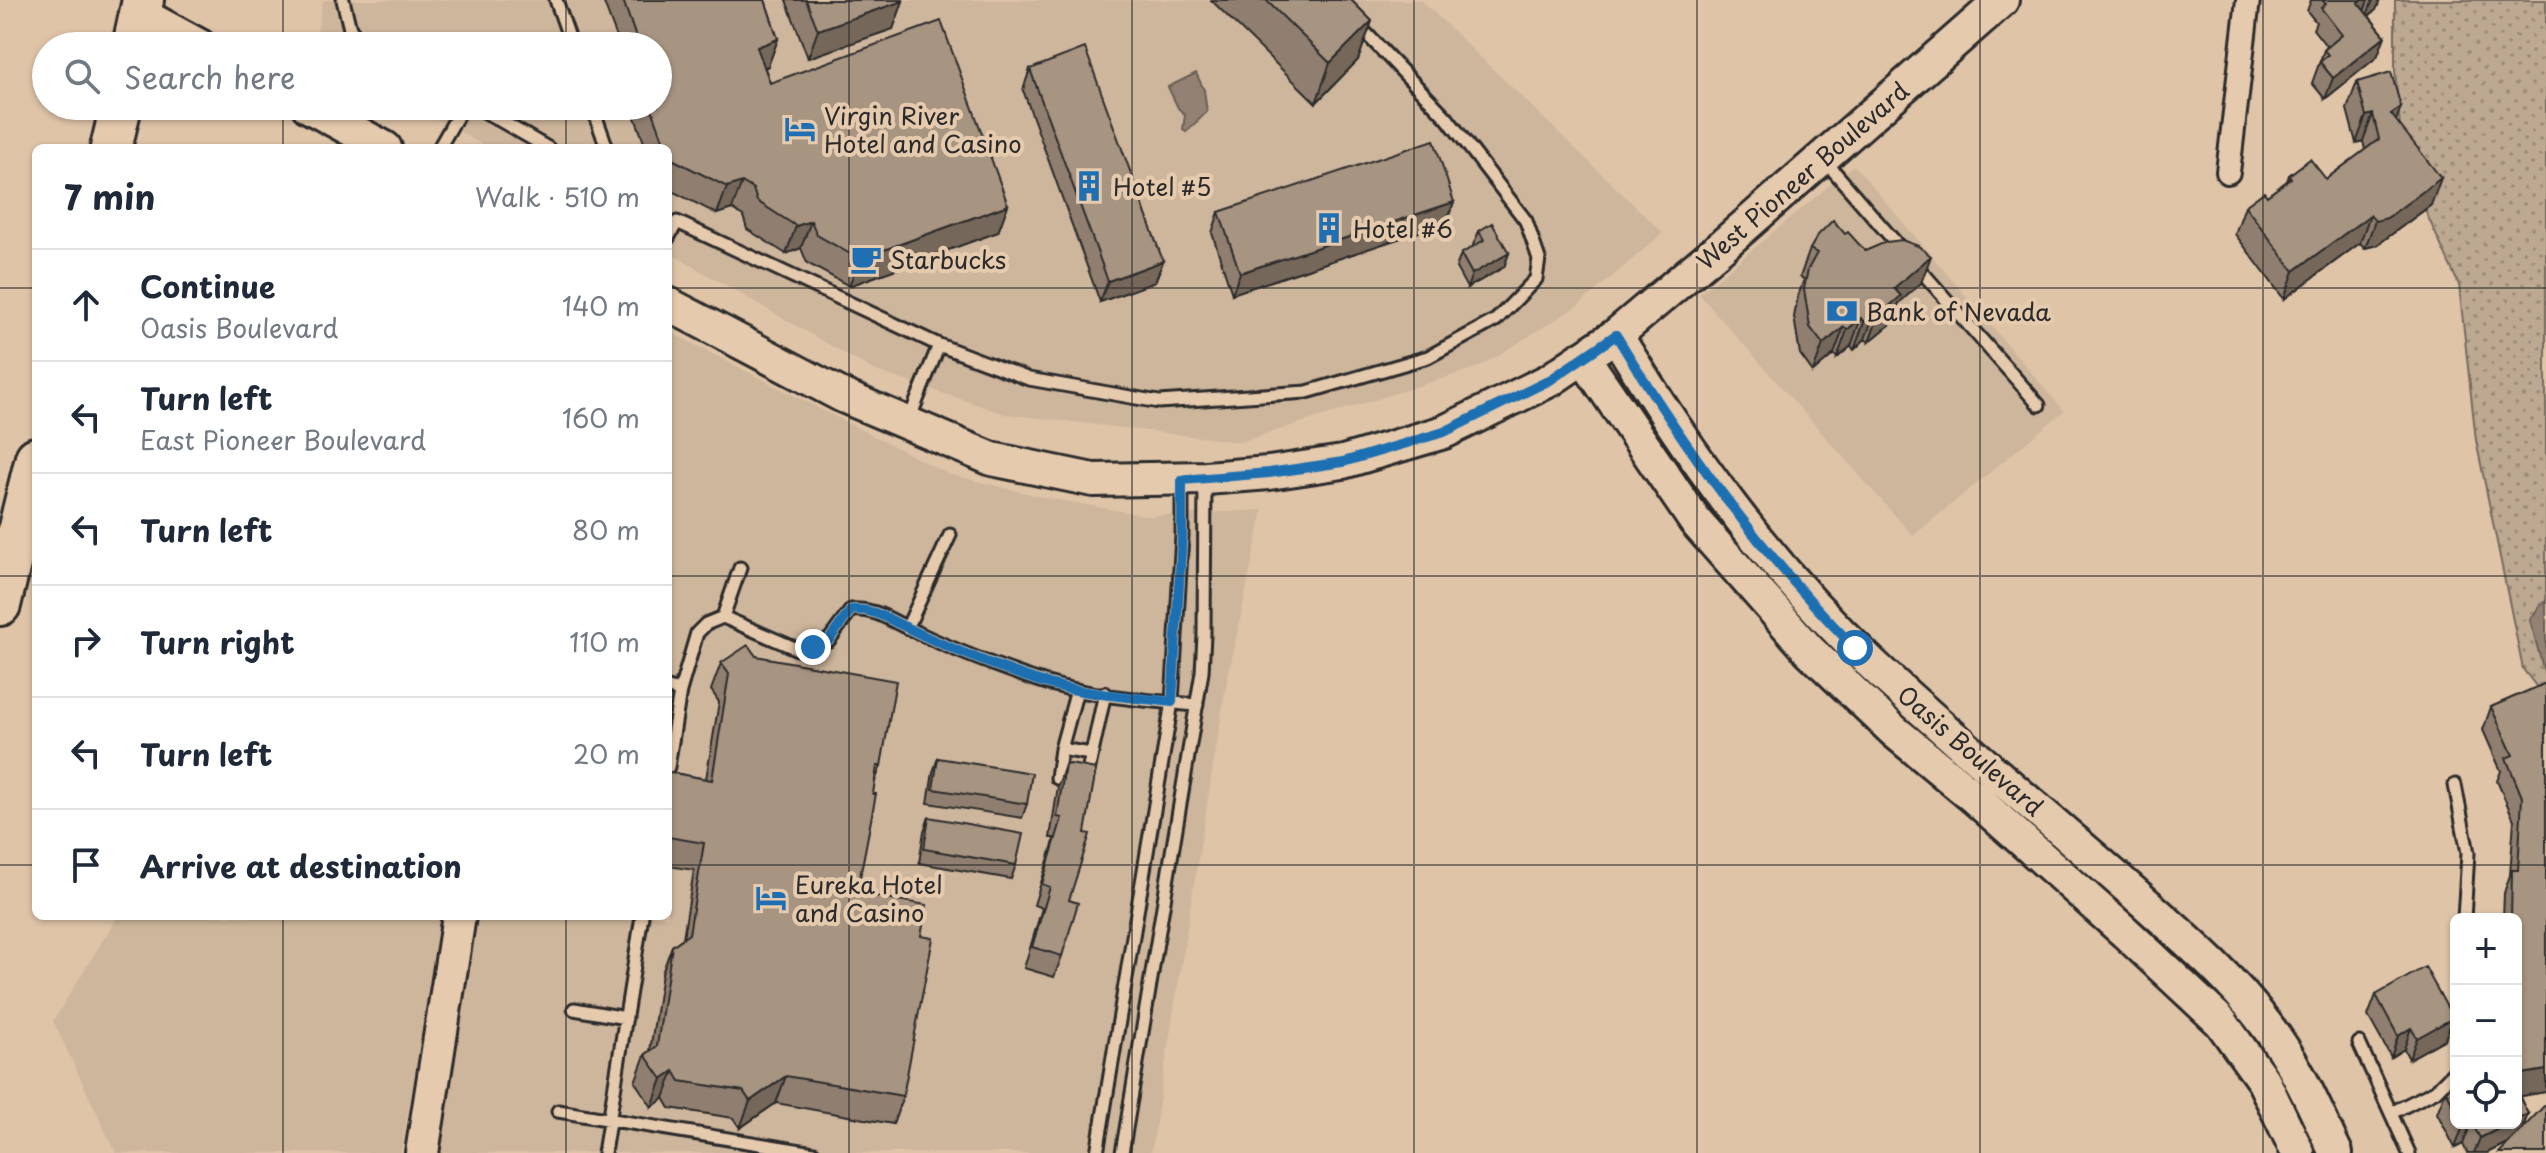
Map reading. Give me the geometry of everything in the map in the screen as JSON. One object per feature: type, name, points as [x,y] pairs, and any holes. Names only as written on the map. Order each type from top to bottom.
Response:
[{"type":"highway","points":[[112,144],[118,120]]},
{"type":"highway","points":[[0,605],[32,474]]},
{"type":"main road","name":"West Pioneer Boulevard","points":[[672,306],[843,396],[992,459],[1093,480],[1194,479],[1269,473],[1343,462],[1444,432],[1550,380],[1599,346],[1722,246],[2002,0]]},
{"type":"main road","points":[[139,20],[167,32]]},
{"type":"main road","points":[[334,120],[378,144]]},
{"type":"main road","name":"Oasis Boulevard","points":[[1599,346],[1695,521],[1809,650],[1894,731],[1976,799],[2221,1022],[2264,1082],[2298,1153]]},
{"type":"main road","name":"Oasis Boulevard","points":[[1599,346],[1673,425],[1738,516],[1827,620],[1895,684],[2196,948],[2241,994],[2295,1067],[2336,1153]]},
{"type":"main road","points":[[422,1153],[458,920]]},
{"type":"street","points":[[2228,172],[2248,0]]},
{"type":"lane","points":[[343,0],[352,32]]},
{"type":"lane","points":[[556,0],[567,32]]},
{"type":"lane","points":[[672,219],[939,345],[1029,379],[1159,402],[1307,392],[1428,357],[1496,320],[1536,279],[1539,259],[1526,221],[1447,118],[1345,11]]},
{"type":"lane","points":[[441,144],[455,120]]},
{"type":"lane","points":[[499,120],[541,144]]},
{"type":"lane","points":[[597,120],[606,144]]},
{"type":"lane","points":[[1822,158],[2039,405]]},
{"type":"lane","points":[[908,424],[939,345]]},
{"type":"lane","points":[[1097,1153],[1172,702],[1182,536],[1194,479]]},
{"type":"lane","points":[[1122,1153],[1197,705],[1204,635],[1194,479]]},
{"type":"lane","points":[[907,628],[950,535]]},
{"type":"lane","points":[[723,617],[740,568]]},
{"type":"lane","points":[[672,716],[674,690],[697,633],[706,624],[723,617],[797,649],[813,647],[829,640],[851,610],[867,609],[1029,678],[1077,690],[1197,705]]},
{"type":"lane","points":[[1057,778],[1061,749],[1077,690]]},
{"type":"lane","points":[[1086,782],[1105,693]]},
{"type":"lane","points":[[1061,749],[1091,754]]},
{"type":"lane","points":[[2455,785],[2468,853],[2464,913]]},
{"type":"lane","points":[[604,1153],[641,920]]},
{"type":"lane","points":[[574,1009],[626,1018]]},
{"type":"lane","points":[[2359,1043],[2409,1153]]},
{"type":"lane","points":[[2391,1113],[2435,1091],[2450,1076]]},
{"type":"lane","points":[[558,1111],[814,1153]]},
{"type":"shaded area","points":[[323,0],[1421,0],[1663,233],[1579,305],[1479,367],[1240,442],[1005,414],[873,370],[672,254],[672,144],[481,144],[439,120],[672,120],[672,32],[317,32]]},
{"type":"shaded area","points":[[2395,0],[2546,0],[2546,699],[2523,669],[2476,440],[2459,285],[2403,162],[2395,70]]},
{"type":"shaded area","points":[[1196,73],[1204,90],[1207,112],[1186,132],[1183,129],[1185,115],[1168,87]]},
{"type":"shaded area","points":[[1854,165],[2064,411],[1913,536],[1699,294]]},
{"type":"shaded area","points":[[672,333],[948,474],[1042,497],[1149,516],[1263,510],[1226,686],[1151,1153],[440,1153],[477,920],[672,920]]},
{"type":"shaded area","points":[[2546,601],[2546,679],[2530,620]]},
{"type":"shaded area","points":[[116,920],[440,920],[401,1153],[116,1153],[53,1021]]},
{"type":"building","name":"Virgin River Hotel and Casino","points":[[623,0],[765,0],[778,39],[757,47],[770,83],[941,21],[1008,205],[859,259],[817,235],[811,221],[796,226],[757,201],[753,189],[742,182],[727,187],[672,159],[672,144],[665,144],[656,120],[672,120],[672,32],[634,32]]},
{"type":"building","points":[[806,0],[903,0],[903,1],[818,30]]},
{"type":"building","points":[[1266,0],[1351,0],[1372,21],[1330,63]]},
{"type":"building","points":[[2322,0],[2363,0],[2358,3],[2385,36],[2333,78],[2320,62],[2328,55],[2324,50],[2342,35],[2321,8],[2326,4]]},
{"type":"building","name":"Hotel #5","points":[[1085,48],[1163,261],[1108,281],[1030,69]]},
{"type":"building","points":[[2391,72],[2401,107],[2391,114],[2441,178],[2387,218],[2375,221],[2370,215],[2294,271],[2245,206],[2264,192],[2267,196],[2310,159],[2326,179],[2379,139],[2373,114],[2366,116],[2357,82]]},
{"type":"building","name":"Hotel #6","points":[[1434,140],[1454,202],[1240,273],[1219,212]]},
{"type":"building","name":"Bank of Nevada","points":[[1833,220],[1865,251],[1886,242],[1902,240],[1918,246],[1931,256],[1894,288],[1901,296],[1879,315],[1875,312],[1864,322],[1861,318],[1823,344],[1810,327],[1804,289],[1808,269],[1817,253],[1810,249],[1818,235]]},
{"type":"building","points":[[1492,223],[1509,253],[1472,274],[1461,254],[1484,240],[1479,231]]},
{"type":"building","name":"Eureka Hotel and Casino","points":[[748,645],[756,656],[896,681],[881,766],[877,766],[873,794],[876,794],[857,893],[927,905],[921,936],[933,938],[903,1096],[786,1076],[750,1101],[743,1091],[680,1081],[674,1071],[662,1079],[645,1055],[657,1046],[672,946],[689,934],[704,843],[672,838],[672,773],[712,780],[729,674],[721,663]]},
{"type":"building","points":[[2546,683],[2546,1070],[2522,1074],[2522,913],[2511,913],[2512,870],[2518,870],[2522,797],[2506,758],[2513,755],[2491,707]]},
{"type":"building","points":[[938,758],[1032,773],[1027,804],[933,789]]},
{"type":"building","points":[[1065,765],[1096,769],[1085,833],[1090,834],[1069,900],[1078,903],[1062,956],[1032,947],[1050,887],[1042,884],[1062,818],[1057,817]]},
{"type":"building","points":[[929,817],[1023,834],[1016,865],[924,849]]},
{"type":"building","points":[[2425,967],[2450,1013],[2450,1020],[2417,1038],[2411,1028],[2398,1036],[2376,995]]},
{"type":"building","points":[[2522,1102],[2528,1114],[2522,1117]]},
{"type":"building","points":[[2546,1104],[2546,1153],[2499,1153]]},
{"type":"building","points":[[2475,1129],[2498,1129],[2480,1138]]},
{"type":"place","name":"Virgin River Hotel and Casino","points":[[800,129]]},
{"type":"place","name":"Hotel #5","points":[[1089,186]]},
{"type":"place","name":"Hotel #6","points":[[1329,228]]},
{"type":"place","name":"Starbucks","points":[[866,259]]},
{"type":"place","name":"Bank of Nevada","points":[[1842,311]]},
{"type":"place","name":"Eureka Hotel and Casino","points":[[771,898]]},
{"type":"route","points":[[813,647],[829,640],[851,610],[867,609],[1029,678],[1077,690],[1172,702],[1182,536],[1182,480],[1269,473],[1343,462],[1444,432],[1550,380],[1616,335],[1717,489],[1758,542],[1855,648]]}]
